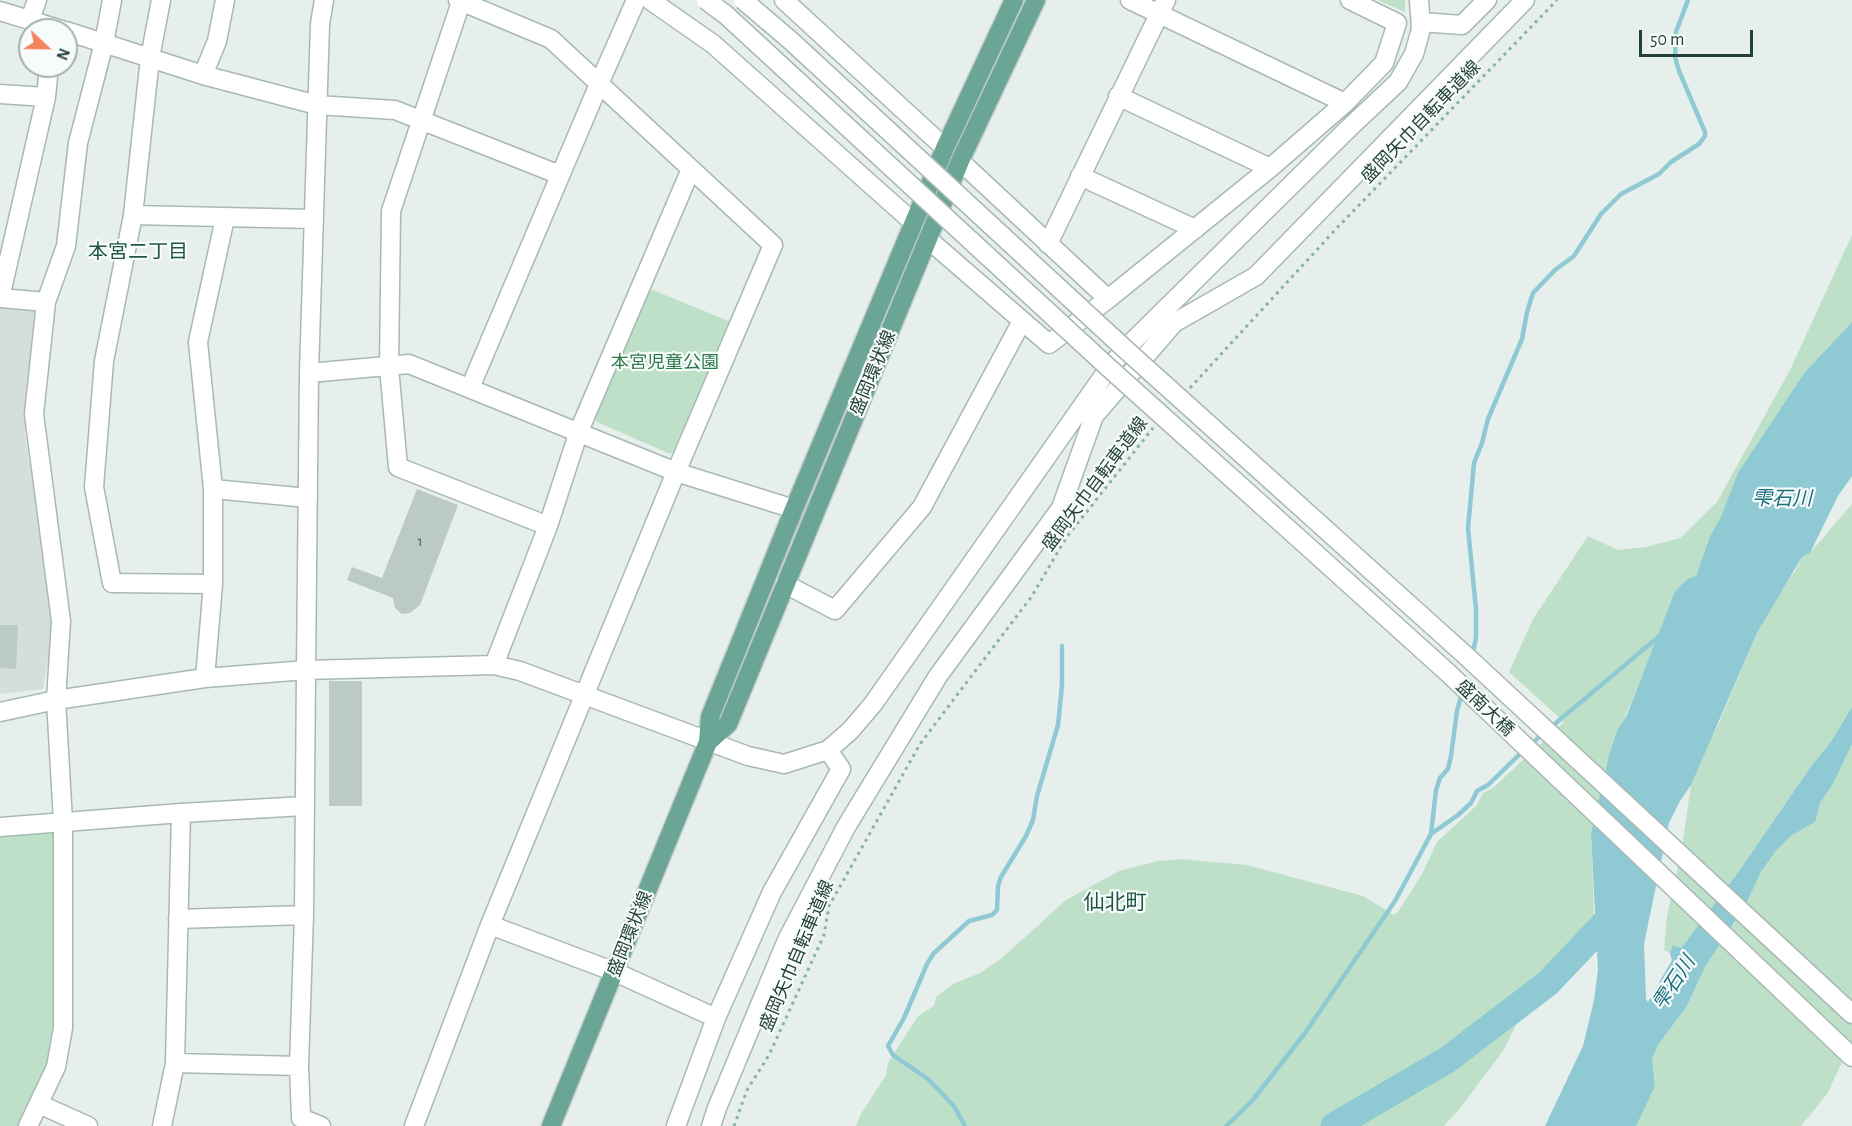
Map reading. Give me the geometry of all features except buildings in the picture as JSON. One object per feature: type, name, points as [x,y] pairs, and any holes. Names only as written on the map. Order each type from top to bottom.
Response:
[{"type":"main road","name":"盛岡環状線","points":[[551,1126],[708,742],[710,717],[794,509],[945,148],[1014,0]]},
{"type":"main road","name":"盛岡環状線","points":[[708,742],[728,724],[960,161],[1036,0]]},
{"type":"street","points":[[31,18],[37,0]]},
{"type":"street","points":[[28,1126],[56,1067],[63,1028],[63,821],[56,700],[61,621],[34,414],[46,302],[66,246],[78,142],[104,43],[112,0]]},
{"type":"street","points":[[161,0],[150,58],[133,215],[104,361],[94,487],[112,583],[213,584]]},
{"type":"street","points":[[203,75],[216,40],[225,0]]},
{"type":"street","points":[[321,1126],[301,1118],[299,1065],[303,915],[309,373],[320,24],[324,0]]},
{"type":"street","points":[[470,388],[636,0]]},
{"type":"street","points":[[650,0],[713,44],[914,223]]},
{"type":"street","name":"盛南大橋","points":[[706,0],[726,15],[1108,369],[1446,671],[1852,1057]]},
{"type":"street","name":"盛南大橋","points":[[743,0],[1125,349],[1464,654],[1852,1014]]},
{"type":"street","points":[[784,0],[945,148]]},
{"type":"street","points":[[1130,0],[1163,7],[1345,103]]},
{"type":"street","points":[[928,240],[1049,344],[1270,168],[1345,103],[1384,63],[1398,23],[1350,0]]},
{"type":"street","points":[[0,712],[56,700],[205,678],[306,670],[494,665],[520,671],[748,756],[784,764],[828,750],[850,731],[873,704],[1108,369],[1125,349],[1398,82],[1414,54],[1421,22],[1419,0]]},
{"type":"street","points":[[1421,22],[1462,25],[1487,0]]},
{"type":"street","points":[[711,1126],[787,940],[846,827],[938,676],[1060,508],[1095,416],[1174,322],[1256,276],[1525,0]]},
{"type":"street","points":[[414,1126],[490,925],[772,245],[551,39],[459,1],[391,211],[389,367],[398,467],[548,526]]},
{"type":"street","points":[[1048,243],[1163,7]]},
{"type":"street","points":[[0,11],[23,18]]},
{"type":"street","points":[[78,36],[203,75],[317,105],[394,110],[560,175]]},
{"type":"street","points":[[46,302],[0,298],[46,97],[48,78]]},
{"type":"street","points":[[0,94],[46,97]]},
{"type":"street","points":[[1118,96],[1270,168]]},
{"type":"street","points":[[960,161],[1108,299]]},
{"type":"street","points":[[494,665],[548,526],[579,432],[691,170]]},
{"type":"street","points":[[1080,176],[1195,229]]},
{"type":"street","points":[[133,215],[313,219]]},
{"type":"street","points":[[205,678],[213,584],[213,489],[198,342],[225,218]]},
{"type":"street","points":[[785,584],[835,610],[922,507],[1022,321]]},
{"type":"street","points":[[309,373],[408,364],[676,472],[794,509]]},
{"type":"street","points":[[213,489],[308,498]]},
{"type":"street","points":[[676,1126],[716,1018],[772,892],[841,770],[828,750]]},
{"type":"street","points":[[0,827],[304,806]]},
{"type":"street","points":[[162,1126],[175,1063],[181,813]]},
{"type":"street","points":[[178,919],[303,915]]},
{"type":"street","points":[[490,925],[615,972],[716,1018]]},
{"type":"street","points":[[175,1063],[299,1065]]},
{"type":"street","points":[[39,1104],[88,1126]]},
{"type":"path","name":"盛岡矢巾自転車道線","points":[[1186,393],[1336,230],[1557,0]]},
{"type":"path","name":"盛岡矢巾自転車道線","points":[[734,1126],[747,1090],[769,1055],[824,935],[829,906],[920,744],[1032,596],[1066,538],[1154,427]]},
{"type":"shaded area","points":[[0,305],[38,307],[25,433],[54,622],[43,689],[0,694]]},
{"type":"green space","points":[[1378,0],[1405,0],[1405,12]]},
{"type":"green space","points":[[1852,235],[1852,322],[1805,372],[1710,536],[1696,576],[1687,579],[1675,591],[1609,755],[1591,833],[1595,939],[1553,985],[1526,1006],[1503,1051],[1444,1126],[856,1126],[886,1075],[888,1063],[918,1016],[934,1006],[936,997],[953,984],[980,973],[1002,958],[1066,900],[1119,871],[1158,861],[1181,859],[1247,865],[1363,896],[1394,915],[1398,912],[1422,874],[1437,842],[1476,806],[1483,793],[1493,788],[1564,722],[1509,672],[1533,619],[1588,536],[1618,550],[1646,547],[1680,538],[1717,502],[1790,370]]},
{"type":"green space","name":"本宮児童公園","points":[[648,288],[731,322],[679,449],[670,454],[597,422],[594,416]]},
{"type":"green space","points":[[1852,504],[1852,707],[1830,743],[1812,765],[1739,871],[1680,949],[1674,946],[1670,953],[1664,950],[1667,916],[1682,847],[1691,785],[1703,753],[1719,723],[1757,633],[1777,598],[1802,557],[1810,553]]},
{"type":"green space","points":[[1852,744],[1852,1041],[1827,1094],[1801,1126],[1636,1126],[1642,1109],[1652,1093],[1655,1079],[1651,1066],[1658,1045],[1687,1006],[1705,967],[1746,904],[1761,872],[1775,852],[1791,836],[1815,822],[1820,803],[1833,784]]},
{"type":"green space","points":[[60,830],[58,1028],[51,1067],[21,1126],[0,1126],[0,835]]},
{"type":"water","name":"雫石川","points":[[1852,322],[1852,476],[1838,496],[1810,553],[1802,557],[1757,633],[1691,785],[1669,823],[1644,944],[1648,1002],[1672,960],[1670,953],[1673,945],[1681,948],[1739,871],[1812,765],[1830,743],[1852,707],[1852,744],[1833,784],[1820,803],[1815,822],[1791,836],[1775,852],[1761,872],[1746,904],[1705,967],[1687,1006],[1658,1045],[1652,1059],[1655,1086],[1636,1126],[1545,1126],[1583,1046],[1594,1000],[1598,970],[1591,833],[1609,755],[1617,731],[1627,715],[1675,591],[1687,579],[1696,576],[1710,536],[1721,517],[1738,473],[1805,372]]},
{"type":"waterway","points":[[1472,656],[1476,638],[1476,609],[1468,528],[1474,463],[1488,419],[1522,339],[1533,293],[1555,270],[1574,256],[1601,214],[1621,194],[1659,174],[1671,162],[1699,144],[1705,136],[1675,57],[1676,32],[1688,0]]},
{"type":"waterway","points":[[1550,728],[1663,633]]},
{"type":"waterway","points":[[965,1126],[954,1106],[928,1079],[893,1055],[888,1046],[904,1018],[934,953],[969,921],[992,915],[997,910],[998,886],[1033,820],[1037,796],[1058,725],[1062,685],[1062,646]]},
{"type":"waterway","points":[[1226,1126],[1252,1101],[1305,1033],[1395,901],[1431,834],[1436,790],[1440,778],[1448,769],[1462,693]]},
{"type":"waterway","points":[[1530,746],[1543,733]]},
{"type":"waterway","points":[[1431,834],[1458,815],[1471,803],[1477,791],[1488,785],[1523,751]]},
{"type":"waterway","name":"雫石川","points":[[1334,1126],[1447,1060],[1548,983],[1620,907]]},
{"type":"district","name":"本宮二丁目","points":[[138,252]]},
{"type":"district","name":"仙北町","points":[[1115,903]]}]
